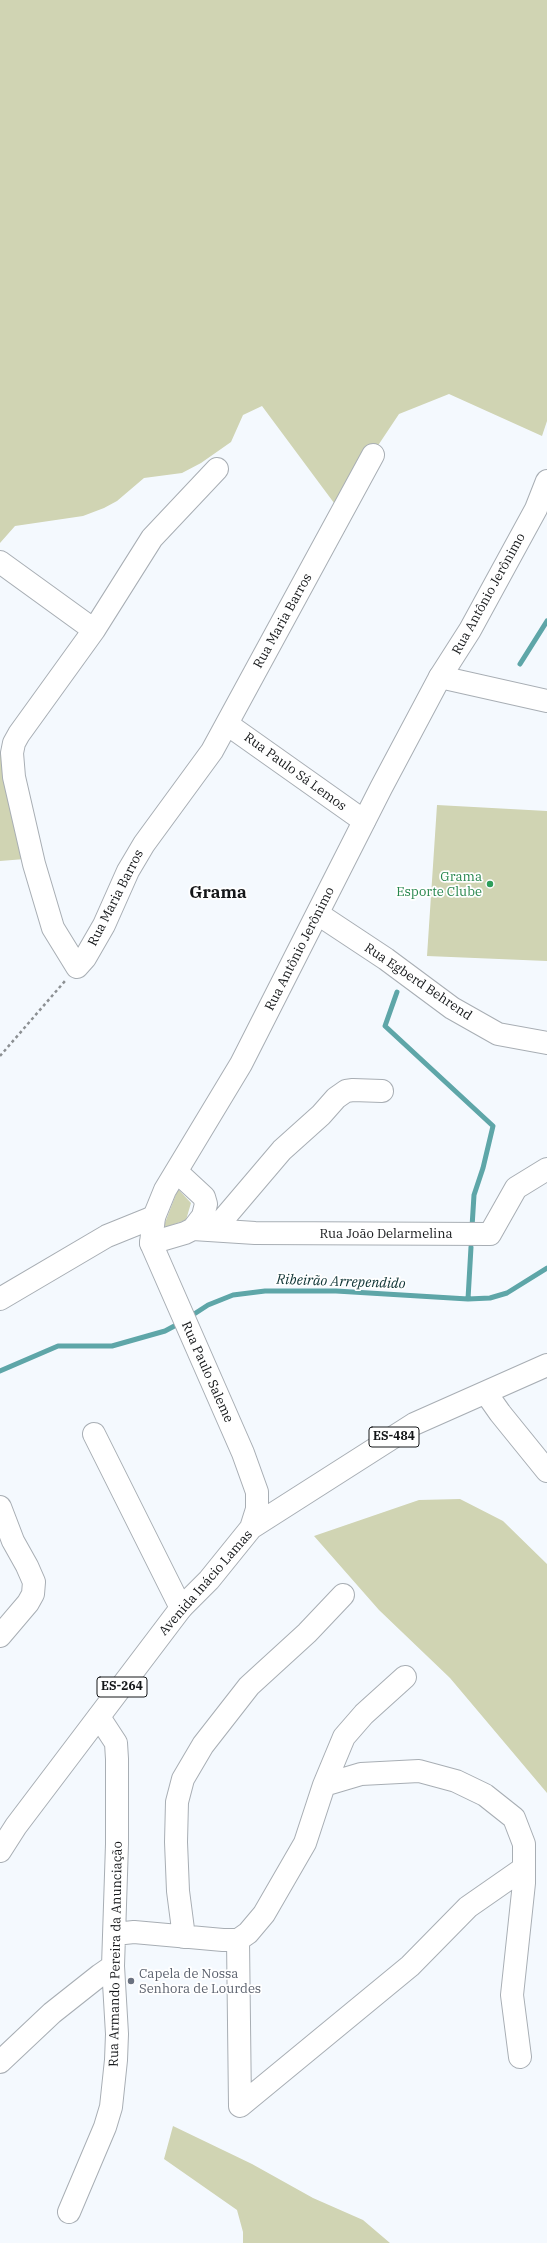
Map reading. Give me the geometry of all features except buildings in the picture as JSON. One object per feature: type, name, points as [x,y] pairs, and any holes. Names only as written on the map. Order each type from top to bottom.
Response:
[{"type":"street","name":"Rua Maria Barros","points":[[77,967],[85,958],[104,925],[128,871],[144,844],[212,751],[373,455]]},
{"type":"street","points":[[77,967],[64,948],[54,928],[34,864],[18,801],[12,754],[19,734],[94,630],[152,538],[217,469]]},
{"type":"street","name":"Rua Antônio Jerônimo","points":[[154,1217],[166,1190],[241,1064],[364,821],[440,678],[470,630],[536,509],[547,482]]},
{"type":"street","points":[[0,562],[94,630]]},
{"type":"street","points":[[440,678],[547,702]]},
{"type":"street","name":"Rua Paulo Sá Lemos","points":[[227,724],[364,821]]},
{"type":"street","name":"Rua Egberd Behrend","points":[[318,914],[386,959],[452,1008],[498,1034],[547,1043]]},
{"type":"street","points":[[214,1230],[282,1150],[321,1115],[336,1098],[346,1091],[382,1091]]},
{"type":"street","name":"Rua João Delarmelina","points":[[193,1229],[255,1233],[490,1234],[516,1188],[547,1169]]},
{"type":"street","points":[[151,1243],[193,1229],[202,1220],[206,1204],[199,1192],[177,1172]]},
{"type":"street","points":[[0,1299],[107,1236],[154,1217]]},
{"type":"street","name":"Rua Paulo Saleme","points":[[154,1217],[151,1243],[243,1453],[257,1492],[257,1509],[251,1528]]},
{"type":"street","name":"Avenida Inácio Lamas","points":[[0,1850],[16,1826],[181,1608],[209,1580],[251,1528],[414,1424],[547,1366]]},
{"type":"street","points":[[486,1392],[500,1413],[547,1471]]},
{"type":"street","points":[[94,1434],[181,1608]]},
{"type":"street","points":[[0,1507],[13,1541],[31,1574],[34,1586],[28,1603],[0,1636]]},
{"type":"street","points":[[184,1937],[178,1891],[176,1842],[177,1802],[184,1779],[203,1745],[249,1686],[307,1633],[342,1595]]},
{"type":"street","points":[[115,1934],[134,1932],[238,1940],[248,1933],[264,1914],[305,1843],[324,1785],[344,1737],[364,1714],[405,1677]]},
{"type":"street","name":"Rua Armando Pereira da Anunciação","points":[[69,2212],[105,2128],[111,2107],[117,2034],[114,1966],[117,1844],[116,1743],[99,1717]]},
{"type":"street","points":[[324,1785],[361,1774],[419,1771],[456,1781],[485,1795],[514,1818],[524,1844],[524,1868],[512,1995],[520,2058]]},
{"type":"street","points":[[238,1940],[240,2106],[410,1966],[468,1907],[524,1868]]},
{"type":"street","points":[[0,2062],[52,2013],[100,1975],[114,1966]]},
{"type":"path","points":[[0,1056],[77,967]]},
{"type":"green space","points":[[0,0],[547,0],[547,421],[542,436],[449,394],[399,414],[337,507],[262,406],[243,415],[231,442],[201,463],[182,473],[144,478],[117,501],[83,516],[15,526],[0,543]]},
{"type":"green space","points":[[0,750],[30,856],[25,859],[0,861]]},
{"type":"green space","name":"Grama Esporte Clube","points":[[437,805],[547,811],[547,961],[427,956]]},
{"type":"green space","points":[[178,1189],[191,1203],[186,1220],[163,1228]]},
{"type":"green space","points":[[460,1499],[503,1521],[547,1564],[547,1793],[450,1678],[379,1610],[314,1536],[419,1500]]},
{"type":"green space","points":[[173,2126],[252,2164],[313,2198],[363,2220],[390,2243],[243,2243],[243,2232],[237,2210],[164,2159]]},
{"type":"waterway","points":[[520,664],[547,621]]},
{"type":"waterway","points":[[397,992],[385,1026],[493,1126],[483,1168],[474,1195],[472,1227]]},
{"type":"waterway","points":[[468,1299],[471,1247]]},
{"type":"waterway","name":"Ribeirão Arrependido","points":[[188,1318],[208,1305],[233,1295],[265,1291],[336,1291],[468,1299],[490,1298],[507,1293],[547,1268]]},
{"type":"waterway","name":"Ribeirão Arrependido","points":[[0,1371],[58,1346],[112,1346],[165,1331],[180,1323]]},
{"type":"place","name":"Grama Esporte Clube","points":[[490,884]]},
{"type":"place","name":"Capela de Nossa Senhora de Lourdes","points":[[131,1981]]},
{"type":"district","name":"Grama","points":[[218,893]]}]
